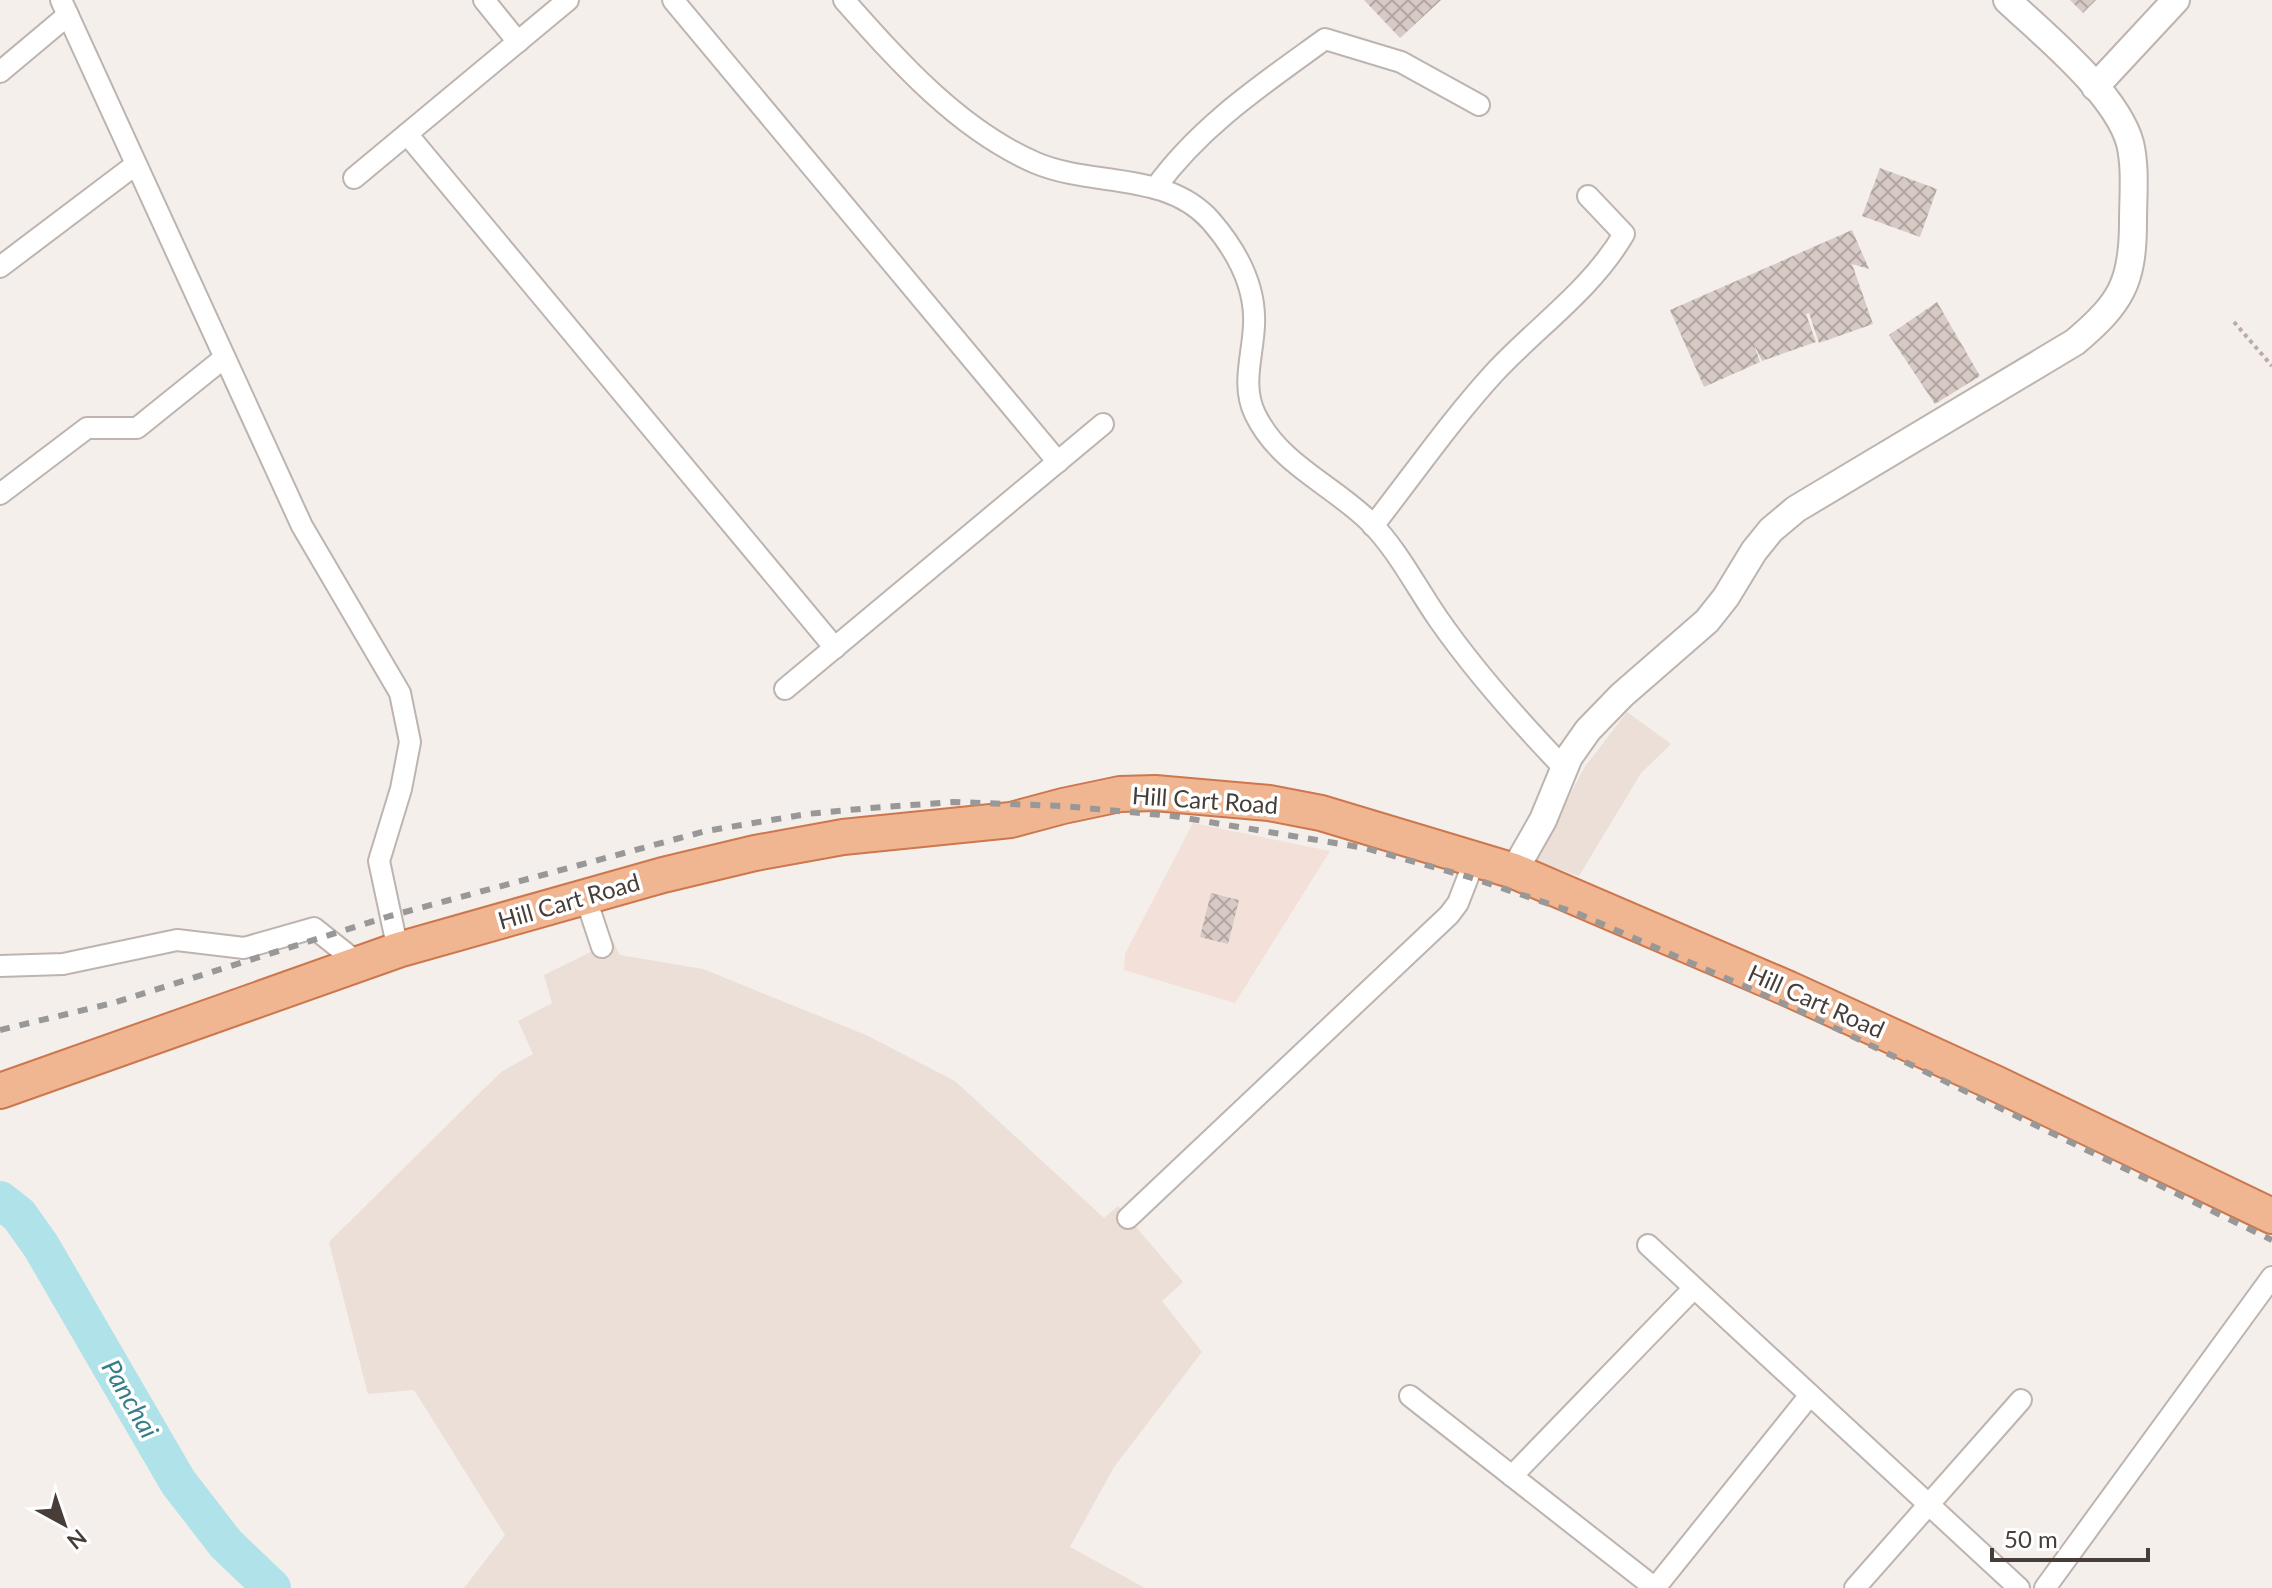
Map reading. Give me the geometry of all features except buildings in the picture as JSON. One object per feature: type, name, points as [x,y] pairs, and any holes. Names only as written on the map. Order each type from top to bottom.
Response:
[{"type":"highway","name":"Hill Cart Road","points":[[0,1091],[358,963],[585,896],[755,853],[843,837],[1011,820],[1120,794],[1143,793],[1239,800],[1321,813],[1514,871],[1789,989],[1997,1084],[2272,1216]]},
{"type":"street","points":[[484,0],[518,42]]},
{"type":"street","points":[[354,178],[568,0]]},
{"type":"street","points":[[673,0],[1058,462]]},
{"type":"street","points":[[844,0],[942,100],[972,127],[1006,148],[1038,164],[1070,174],[1156,187],[1188,202],[1209,219],[1231,248],[1253,297],[1254,324],[1248,390],[1255,413],[1269,436],[1302,470],[1373,526],[1407,569],[1438,619],[1475,669],[1564,768]]},
{"type":"street","points":[[1514,871],[1543,820],[1564,768],[1588,730],[1622,695],[1707,621],[1771,530],[1796,509],[2075,342],[2097,324],[2126,283],[2133,251],[2134,167],[2129,141],[2119,119],[2095,87],[2007,0]]},
{"type":"street","points":[[2095,87],[2176,0]]},
{"type":"street","points":[[0,72],[64,8],[302,526],[400,693],[410,742],[401,789],[379,861],[398,950]]},
{"type":"street","points":[[1156,187],[1176,160],[1223,114],[1325,39],[1401,62],[1479,105]]},
{"type":"street","points":[[407,134],[835,648]]},
{"type":"street","points":[[0,267],[135,165]]},
{"type":"street","points":[[1373,526],[1495,373],[1589,284],[1609,260],[1624,234],[1588,196]]},
{"type":"street","points":[[0,494],[87,428],[137,428],[224,358]]},
{"type":"street","points":[[785,689],[1103,424]]},
{"type":"street","points":[[1128,1218],[1449,915],[1458,903],[1475,859]]},
{"type":"street","points":[[585,896],[602,947]]},
{"type":"street","points":[[0,966],[63,964],[177,940],[244,948],[314,928],[358,963]]},
{"type":"street","points":[[1648,1245],[2019,1588]]},
{"type":"street","points":[[2045,1588],[2272,1277]]},
{"type":"street","points":[[1512,1476],[1694,1288]]},
{"type":"street","points":[[1410,1396],[1655,1588],[1810,1395]]},
{"type":"street","points":[[1855,1588],[2021,1400]]},
{"type":"path","points":[[2234,322],[2272,366]]},
{"type":"shaded area","points":[[1627,712],[1671,744],[1641,773],[1579,876],[1536,861],[1584,768]]},
{"type":"shaded area","points":[[1193,823],[1330,851],[1235,1003],[1124,970],[1125,954]]},
{"type":"shaded area","points":[[613,941],[620,955],[703,969],[866,1035],[955,1081],[1104,1218],[1118,1206],[1183,1282],[1162,1301],[1202,1352],[1114,1467],[1070,1547],[1145,1588],[464,1588],[505,1535],[414,1390],[368,1394],[329,1242],[501,1072],[533,1054],[518,1021],[552,1003],[544,975]]},
{"type":"waterway","name":"Panchai","points":[[0,1200],[19,1215],[41,1246],[178,1482],[226,1544],[272,1588]]},
{"type":"railway","points":[[0,1030],[113,1003],[390,916],[706,831],[807,814],[954,802],[1063,806],[1173,816],[1365,848],[1469,877],[1579,914],[1794,1008],[2272,1240]]}]
